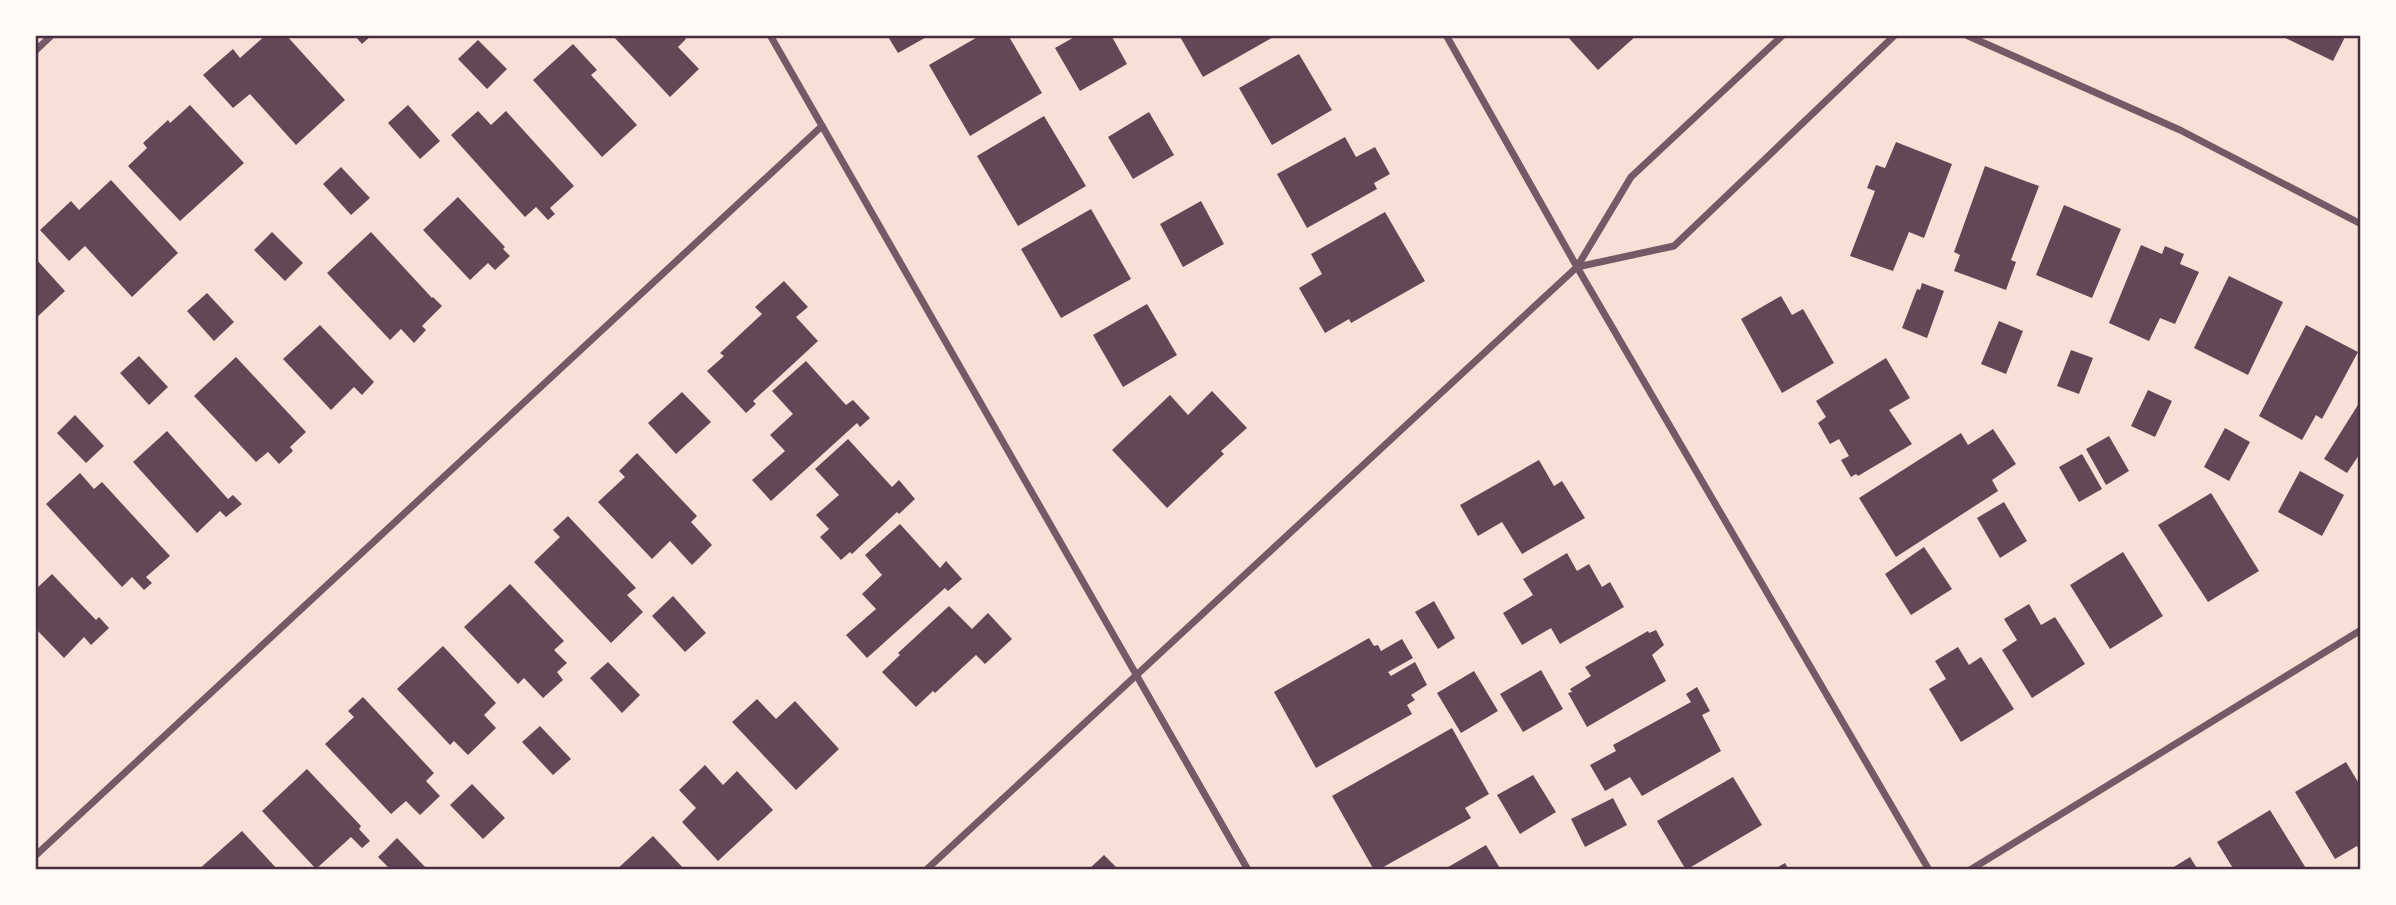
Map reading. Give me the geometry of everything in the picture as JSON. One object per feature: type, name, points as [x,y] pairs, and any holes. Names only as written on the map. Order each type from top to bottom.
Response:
[{"type":"street","points":[[35,51],[52,35]]},
{"type":"street","points":[[770,35],[1248,870]]},
{"type":"street","points":[[1446,35],[1577,267],[1929,870]]},
{"type":"street","points":[[926,870],[1577,267],[1631,177],[1783,35]]},
{"type":"street","points":[[1577,267],[1674,246],[1895,35]]},
{"type":"street","points":[[1966,35],[2180,130],[2361,224]]},
{"type":"street","points":[[35,856],[822,126]]},
{"type":"street","points":[[1970,870],[2361,630]]},
{"type":"building","points":[[266,35],[286,35],[345,100],[296,145],[250,94],[233,108],[203,75],[233,49],[240,58]]},
{"type":"building","points":[[354,35],[372,35],[362,44]]},
{"type":"building","points":[[612,35],[684,35],[686,39],[678,47],[699,69],[670,97]]},
{"type":"building","points":[[887,35],[930,35],[898,53]]},
{"type":"building","points":[[981,35],[1008,35],[1042,93],[970,136],[929,65]]},
{"type":"building","points":[[1078,35],[1111,35],[1127,64],[1080,91],[1055,48]]},
{"type":"building","points":[[1179,35],[1277,35],[1203,77]]},
{"type":"building","points":[[1566,35],[1637,35],[1598,70]]},
{"type":"building","points":[[2279,35],[2346,35],[2333,61]]},
{"type":"building","points":[[478,40],[507,69],[487,89],[458,59]]},
{"type":"building","points":[[573,44],[597,70],[591,75],[637,125],[602,157],[533,80]]},
{"type":"building","points":[[1299,54],[1332,110],[1272,145],[1239,88]]},
{"type":"building","points":[[190,105],[244,163],[180,221],[128,166],[147,148],[143,143],[168,120],[170,123]]},
{"type":"building","points":[[408,105],[440,141],[420,159],[388,123]]},
{"type":"building","points":[[478,111],[491,125],[506,111],[574,186],[550,208],[555,214],[548,220],[536,207],[525,217],[451,135]]},
{"type":"building","points":[[1149,112],[1174,155],[1133,179],[1108,137]]},
{"type":"building","points":[[1044,116],[1086,186],[1018,226],[977,156]]},
{"type":"building","points":[[1345,137],[1356,157],[1375,147],[1390,174],[1374,183],[1377,189],[1307,228],[1277,174]]},
{"type":"building","points":[[1896,142],[1952,164],[1924,238],[1909,232],[1893,271],[1850,256],[1875,191],[1867,188],[1876,165],[1885,168]]},
{"type":"building","points":[[1985,166],[2039,186],[2011,260],[2016,262],[2006,290],[1954,271],[1960,255],[1954,252]]},
{"type":"building","points":[[341,167],[370,198],[351,215],[323,184]]},
{"type":"building","points":[[111,180],[178,253],[132,297],[85,246],[69,261],[40,230],[71,201],[79,210]]},
{"type":"building","points":[[458,197],[505,247],[503,249],[510,256],[495,270],[488,263],[470,280],[423,230]]},
{"type":"building","points":[[1201,201],[1224,244],[1183,267],[1160,224]]},
{"type":"building","points":[[2064,205],[2121,229],[2092,298],[2036,275]]},
{"type":"building","points":[[1091,209],[1131,279],[1061,318],[1021,249]]},
{"type":"building","points":[[1385,212],[1425,281],[1351,323],[1349,319],[1325,333],[1299,288],[1322,274],[1311,254]]},
{"type":"building","points":[[272,232],[303,263],[285,281],[254,250]]},
{"type":"building","points":[[371,232],[442,306],[422,326],[426,330],[414,343],[401,329],[390,340],[327,273]]},
{"type":"building","points":[[2141,245],[2162,254],[2165,246],[2184,254],[2180,264],[2199,272],[2175,324],[2160,318],[2149,341],[2109,323]]},
{"type":"building","points":[[35,258],[65,291],[35,319]]},
{"type":"building","points":[[2229,276],[2283,302],[2248,375],[2194,348]]},
{"type":"building","points":[[784,281],[808,307],[796,317],[818,341],[753,401],[756,404],[746,413],[707,371],[724,356],[720,353],[762,314],[755,307]]},
{"type":"building","points":[[1922,283],[1944,291],[1927,338],[1902,328],[1917,289],[1920,290]]},
{"type":"building","points":[[207,293],[234,322],[214,341],[187,311]]},
{"type":"building","points":[[1781,296],[1792,315],[1803,309],[1834,363],[1782,393],[1741,319]]},
{"type":"building","points":[[1147,304],[1177,355],[1123,387],[1093,335]]},
{"type":"building","points":[[1999,321],[2023,331],[2006,374],[1981,364]]},
{"type":"building","points":[[320,325],[374,382],[362,395],[354,387],[331,410],[283,359]]},
{"type":"building","points":[[2306,325],[2358,352],[2322,419],[2316,415],[2302,440],[2259,416]]},
{"type":"building","points":[[2071,350],[2093,358],[2079,394],[2057,386]]},
{"type":"building","points":[[139,356],[168,387],[149,405],[120,373]]},
{"type":"building","points":[[236,357],[306,432],[290,447],[293,451],[279,464],[268,452],[256,462],[194,396]]},
{"type":"building","points":[[1886,358],[1910,398],[1889,410],[1912,444],[1858,476],[1856,474],[1851,477],[1841,460],[1849,456],[1839,439],[1830,444],[1818,423],[1826,417],[1816,401]]},
{"type":"building","points":[[806,361],[846,405],[853,400],[870,418],[860,427],[857,423],[771,501],[752,480],[785,451],[770,435],[793,414],[772,391]]},
{"type":"building","points":[[2148,390],[2172,401],[2155,437],[2131,426]]},
{"type":"building","points":[[1212,391],[1247,428],[1221,451],[1224,454],[1167,508],[1112,450],[1170,395],[1188,415]]},
{"type":"building","points":[[682,392],[711,422],[676,454],[648,423]]},
{"type":"building","points":[[2361,400],[2361,452],[2347,473],[2324,459]]},
{"type":"building","points":[[75,415],[104,446],[86,463],[57,433]]},
{"type":"building","points":[[2225,428],[2250,442],[2229,481],[2204,467]]},
{"type":"building","points":[[1993,429],[2016,464],[1992,480],[1998,491],[1896,557],[1859,498],[1961,433],[1968,445]]},
{"type":"building","points":[[167,431],[228,499],[233,495],[242,504],[226,517],[220,511],[197,533],[133,462]]},
{"type":"building","points":[[2109,436],[2129,471],[2106,485],[2086,449]]},
{"type":"building","points":[[848,439],[892,487],[899,480],[915,499],[852,554],[850,552],[841,560],[820,537],[829,529],[816,515],[839,495],[815,469]]},
{"type":"building","points":[[637,453],[697,516],[691,522],[712,545],[692,565],[670,541],[652,559],[598,502],[625,477],[619,471]]},
{"type":"building","points":[[2082,454],[2102,489],[2079,502],[2059,467]]},
{"type":"building","points":[[1539,460],[1554,486],[1562,481],[1585,518],[1522,554],[1502,522],[1478,536],[1460,505]]},
{"type":"building","points":[[2300,471],[2344,495],[2322,536],[2278,512]]},
{"type":"building","points":[[80,473],[94,489],[102,482],[170,556],[146,577],[152,583],[144,590],[132,577],[122,587],[46,504]]},
{"type":"building","points":[[2211,493],[2259,571],[2208,602],[2158,525]]},
{"type":"building","points":[[2004,502],[2027,541],[2000,558],[1977,518]]},
{"type":"building","points":[[568,516],[636,588],[627,595],[643,612],[611,643],[534,562],[560,537],[553,530]]},
{"type":"building","points":[[900,524],[940,568],[946,561],[962,579],[948,591],[945,588],[867,658],[846,635],[876,609],[862,594],[882,575],[865,555]]},
{"type":"building","points":[[1924,547],[1952,589],[1911,615],[1885,574]]},
{"type":"building","points":[[2123,552],[2163,616],[2110,649],[2070,585]]},
{"type":"building","points":[[1567,553],[1577,571],[1589,564],[1602,587],[1610,582],[1624,607],[1560,644],[1551,628],[1522,645],[1503,613],[1533,595],[1523,579]]},
{"type":"building","points":[[52,574],[96,620],[99,617],[109,628],[91,645],[84,637],[64,658],[35,628],[35,590]]},
{"type":"building","points":[[510,584],[564,641],[554,650],[567,663],[557,672],[563,680],[543,698],[524,678],[518,684],[464,627]]},
{"type":"building","points":[[673,596],[706,633],[685,652],[652,616]]},
{"type":"building","points":[[1434,601],[1455,638],[1438,649],[1415,612]]},
{"type":"building","points":[[2029,604],[2041,625],[2055,617],[2085,664],[2032,698],[2002,650],[2017,640],[2004,619]]},
{"type":"building","points":[[949,606],[972,629],[988,613],[1012,639],[985,664],[976,655],[916,707],[882,672],[900,655],[898,653]]},
{"type":"building","points":[[1656,630],[1664,645],[1652,655],[1666,681],[1587,727],[1568,693],[1591,676],[1585,667],[1648,631],[1649,633]]},
{"type":"building","points":[[1369,638],[1381,651],[1402,639],[1413,658],[1388,672],[1391,676],[1415,662],[1427,685],[1411,695],[1415,700],[1407,705],[1412,714],[1316,768],[1274,692]]},
{"type":"building","points":[[443,646],[496,703],[484,715],[496,728],[468,755],[454,741],[450,745],[397,689]]},
{"type":"building","points":[[1958,647],[1969,665],[1981,657],[2014,709],[1961,742],[1929,689],[1946,679],[1935,661]]},
{"type":"building","points":[[608,662],[640,695],[622,713],[590,678]]},
{"type":"building","points":[[1541,670],[1563,709],[1523,732],[1500,694]]},
{"type":"building","points":[[1474,671],[1498,711],[1461,733],[1437,693]]},
{"type":"building","points":[[1697,687],[1710,711],[1702,715],[1721,751],[1642,796],[1630,777],[1605,791],[1590,765],[1616,751],[1613,745],[1691,702],[1686,694]]},
{"type":"building","points":[[363,697],[434,773],[426,781],[440,796],[420,815],[406,801],[391,814],[325,744],[354,717],[348,711]]},
{"type":"building","points":[[757,699],[776,719],[795,701],[839,749],[796,790],[732,722]]},
{"type":"building","points":[[540,726],[571,759],[553,775],[522,742]]},
{"type":"building","points":[[1452,728],[1489,794],[1465,808],[1471,818],[1374,870],[1332,796]]},
{"type":"building","points":[[2346,762],[2361,787],[2361,853],[2357,846],[2335,859],[2295,792]]},
{"type":"building","points":[[705,765],[723,785],[737,771],[773,810],[718,861],[682,822],[696,808],[679,790]]},
{"type":"building","points":[[307,769],[361,826],[359,829],[370,841],[362,848],[351,837],[316,869],[262,811]]},
{"type":"building","points":[[1533,775],[1556,812],[1520,834],[1497,795]]},
{"type":"building","points":[[1733,777],[1762,825],[1686,870],[1657,821]]},
{"type":"building","points":[[472,784],[505,818],[483,839],[450,805]]},
{"type":"building","points":[[1613,798],[1627,825],[1585,847],[1571,819]]},
{"type":"building","points":[[2270,810],[2307,870],[2234,870],[2217,842]]},
{"type":"building","points":[[242,831],[278,870],[198,870]]},
{"type":"building","points":[[653,836],[685,870],[616,870]]},
{"type":"building","points":[[397,838],[428,870],[391,870],[378,857]]},
{"type":"building","points":[[1486,845],[1501,870],[1443,870]]},
{"type":"building","points":[[1104,855],[1119,870],[1088,870]]},
{"type":"building","points":[[2190,857],[2198,870],[2169,870]]},
{"type":"building","points":[[1785,863],[1789,870],[1773,870]]}]
